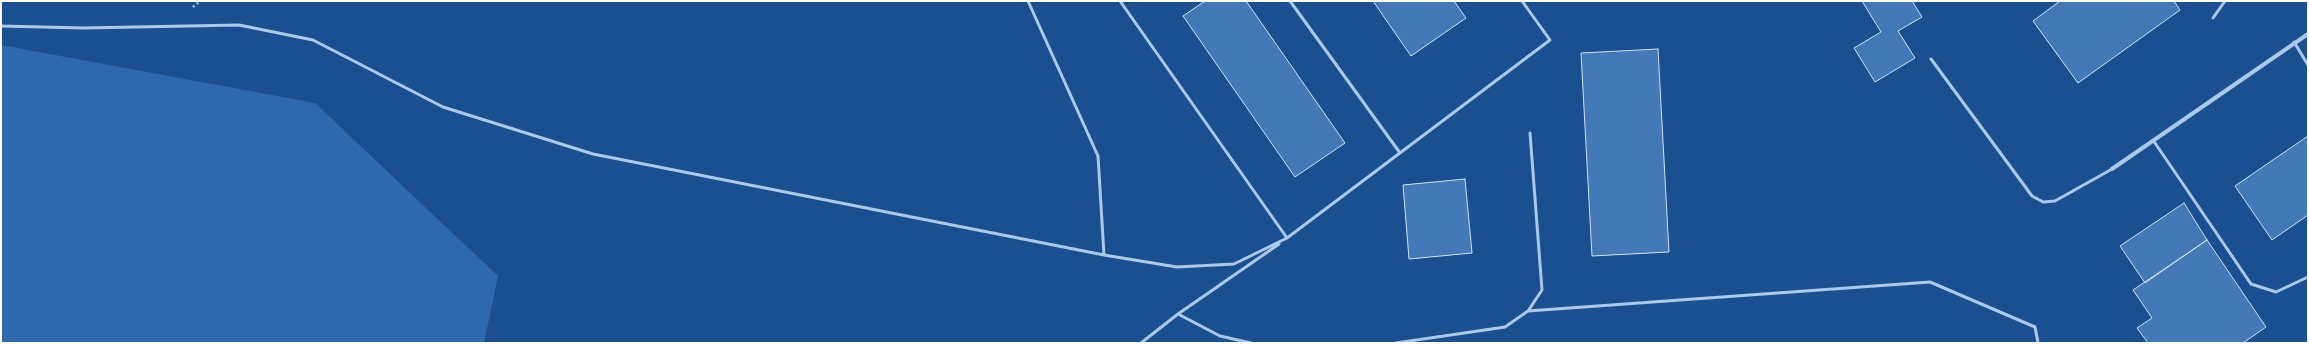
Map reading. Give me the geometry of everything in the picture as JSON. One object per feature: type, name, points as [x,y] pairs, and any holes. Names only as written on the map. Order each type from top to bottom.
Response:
[{"type":"street","points":[[2112,168],[2294,42],[2308,34]]},
{"type":"lane","points":[[1028,1],[1098,156],[1104,255]]},
{"type":"lane","points":[[1120,1],[1287,238]]},
{"type":"lane","points":[[1290,1],[1400,153]]},
{"type":"lane","points":[[1141,343],[1178,314],[1287,238],[1550,40],[1522,1]]},
{"type":"lane","points":[[2213,18],[2225,1]]},
{"type":"lane","points":[[1,26],[83,28],[239,25],[313,40],[443,107],[593,154],[1104,255],[1177,267],[1234,264],[1287,238]]},
{"type":"lane","points":[[2294,42],[2308,65]]},
{"type":"lane","points":[[1931,59],[2032,196],[2043,202],[2055,200],[2112,168]]},
{"type":"lane","points":[[1396,343],[1505,327],[1528,311],[1542,290],[1530,133]]},
{"type":"lane","points":[[2153,140],[2251,284],[2276,292],[2308,277]]},
{"type":"lane","points":[[1528,311],[1930,282],[2035,327],[2038,343]]},
{"type":"lane","points":[[1178,314],[1220,336],[1251,343]]},
{"type":"shaded area","points":[[1,45],[315,103],[498,276],[484,343],[1,343]]},
{"type":"building","points":[[1205,1],[1246,1],[1345,143],[1295,177],[1183,16]]},
{"type":"building","points":[[1373,1],[1454,1],[1466,18],[1411,56]]},
{"type":"building","points":[[1862,1],[1912,1],[1922,17],[1898,31],[1915,58],[1875,82],[1854,48],[1881,32]]},
{"type":"building","points":[[2060,1],[2174,1],[2180,10],[2078,83],[2033,21]]},
{"type":"building","points":[[1658,49],[1669,252],[1592,256],[1581,53]]},
{"type":"building","points":[[2308,136],[2308,215],[2272,240],[2235,186]]},
{"type":"building","points":[[1465,179],[1472,253],[1409,259],[1403,185]]},
{"type":"building","points":[[2184,203],[2207,240],[2145,283],[2120,246]]},
{"type":"building","points":[[2207,240],[2266,327],[2243,343],[2148,343],[2137,328],[2152,318],[2133,290]]}]
